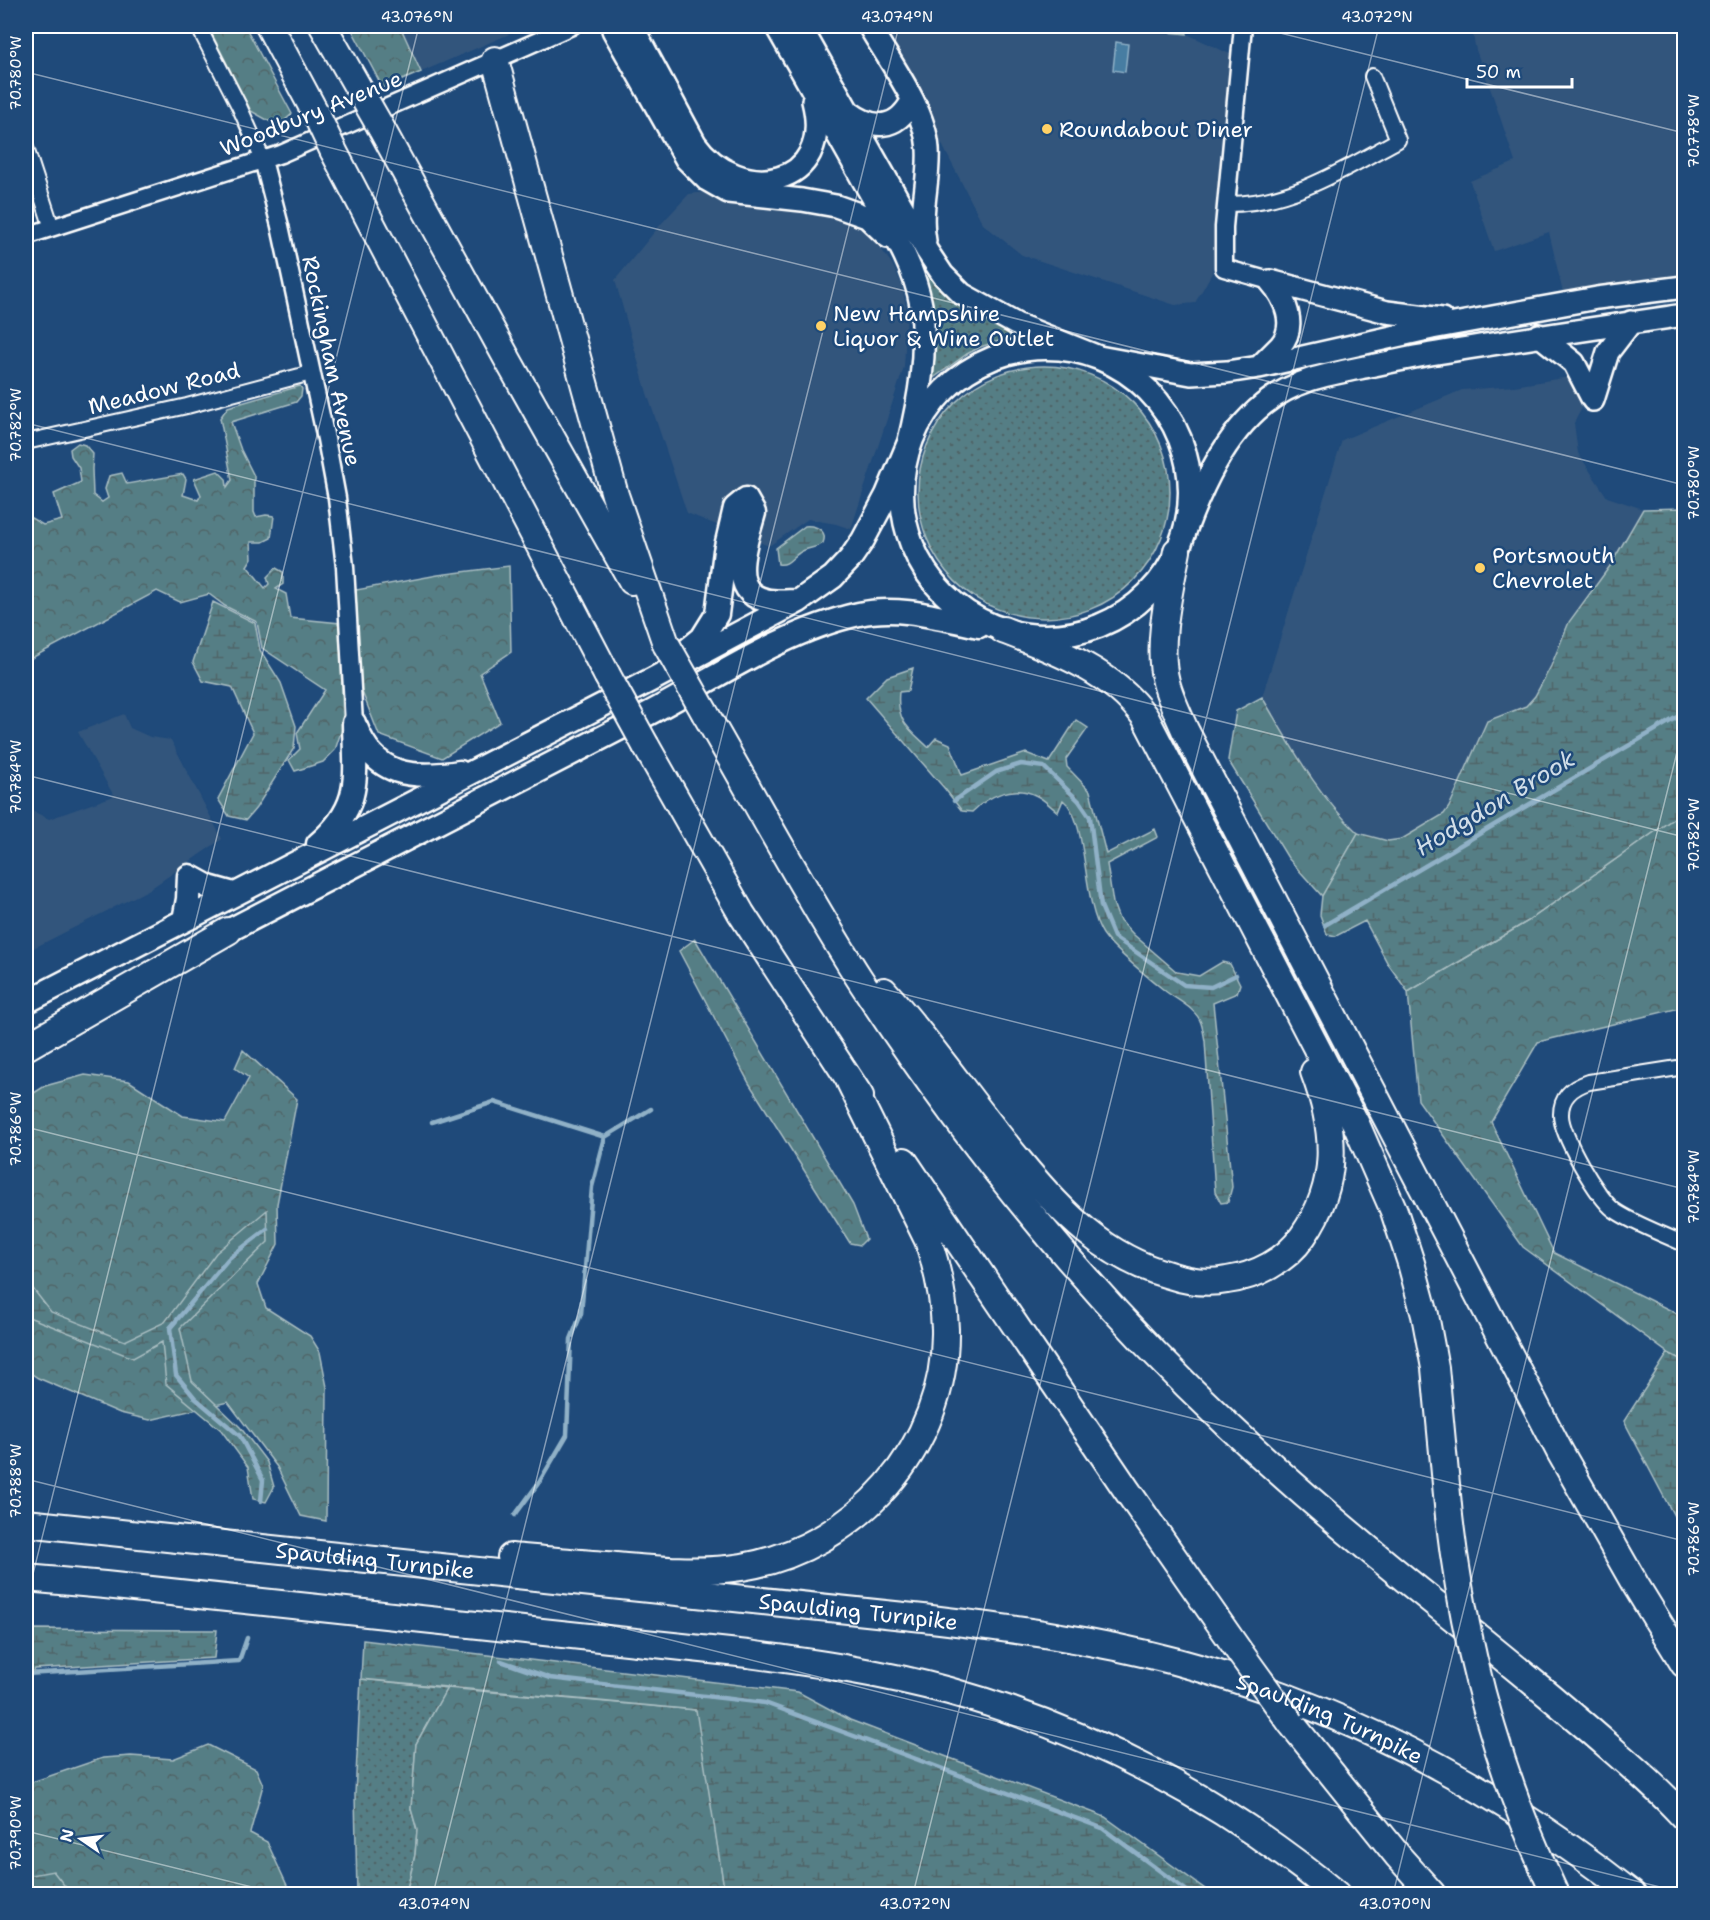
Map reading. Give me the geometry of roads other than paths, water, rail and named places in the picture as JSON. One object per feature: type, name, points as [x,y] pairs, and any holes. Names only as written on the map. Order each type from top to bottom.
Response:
[{"type":"highway","points":[[269,26],[607,675],[741,913],[850,1082],[1126,1489],[1241,1654],[1291,1723],[1398,1856],[1432,1894]]},
{"type":"highway","points":[[323,26],[666,644],[838,944],[912,1059],[972,1141],[1033,1218],[1134,1332],[1227,1424],[1358,1542],[1527,1676],[1643,1777],[1684,1818]]},
{"type":"highway","points":[[495,60],[615,495],[666,644]]},
{"type":"highway","points":[[26,1002],[799,602],[833,577],[857,550],[887,495],[918,422],[937,397],[963,374],[994,357],[1020,350],[1047,347],[1099,357],[1130,374],[1156,399],[1176,429],[1185,454],[1190,480],[1188,516],[1167,609],[1163,658],[1165,680],[1185,730],[1560,1452],[1635,1584],[1684,1664]]},
{"type":"highway","points":[[908,445],[902,465],[900,494],[905,522],[916,553],[935,584],[974,617],[1048,648],[1102,676],[1122,690],[1138,707],[1158,738],[1373,1161],[1394,1211],[1425,1315],[1435,1368],[1449,1516],[1463,1608],[1487,1712],[1522,1817],[1555,1894]]},
{"type":"highway","points":[[652,679],[702,638],[712,626],[720,600],[725,551],[735,508],[746,499],[754,513],[741,570],[747,588],[754,596],[764,600],[799,602]]},
{"type":"highway","points":[[26,1035],[665,705],[772,646],[814,627],[860,614],[887,610],[933,616],[1034,636],[1083,631],[1100,626],[1132,608],[1146,596],[1158,582],[1181,543]]},
{"type":"highway","points":[[354,723],[366,748],[376,760],[405,774],[426,776],[481,767]]},
{"type":"highway","points":[[301,860],[330,833],[350,806],[355,777],[354,723]]},
{"type":"highway","points":[[183,920],[188,899],[189,876],[208,887],[234,894]]},
{"type":"highway","points":[[26,1047],[228,931]]},
{"type":"highway","points":[[838,944],[897,1005],[995,1132],[1042,1189],[1075,1223],[1108,1248],[1135,1263],[1181,1279],[1202,1282],[1240,1278],[1265,1268],[1288,1253],[1313,1222],[1328,1184],[1332,1148],[1325,1105],[1284,984]]},
{"type":"highway","points":[[154,1537],[332,1542],[651,1570],[686,1570],[739,1568],[759,1564],[800,1551],[837,1531],[884,1490],[920,1437],[936,1396],[944,1353],[945,1331],[941,1287],[928,1240],[850,1082]]},
{"type":"highway","name":"Spaulding Turnpike","points":[[26,1523],[973,1624],[1075,1639],[1175,1661],[1321,1710],[1415,1754],[1471,1784],[1548,1832],[1632,1894]]},
{"type":"highway","points":[[26,1578],[738,1653],[850,1668],[901,1679],[950,1691],[1037,1720],[1141,1766],[1231,1817],[1273,1845],[1336,1894]]},
{"type":"main road","points":[[613,26],[668,129],[696,172],[728,192],[820,202],[867,217],[901,249]]},
{"type":"main road","points":[[632,26],[699,148],[724,171],[740,177],[775,180],[800,167],[807,159],[817,136],[817,119],[804,75]]},
{"type":"main road","points":[[776,26],[901,249],[918,293],[923,341],[920,386],[908,445]]},
{"type":"main road","points":[[800,26],[927,251],[943,275],[972,300],[1016,324],[1099,357],[1191,374],[1227,372],[1259,367],[1432,328],[1597,298],[1684,287]]},
{"type":"main road","points":[[869,26],[912,101],[920,118],[928,149],[922,210],[927,251]]},
{"type":"main road","points":[[848,111],[867,123],[888,124],[906,112],[912,101]]},
{"type":"main road","points":[[1270,281],[1388,312],[1435,319],[1476,320]]},
{"type":"main road","points":[[1259,367],[1281,345],[1289,320],[1281,294],[1270,281]]},
{"type":"main road","points":[[1181,543],[1201,493],[1232,437],[1252,414],[1284,391],[1324,375],[1539,335],[1684,315]]},
{"type":"main road","points":[[1539,335],[1574,363],[1593,400],[1608,352],[1631,322]]},
{"type":"street","name":"Rockingham Avenue","points":[[198,26],[239,106],[263,160],[280,226],[337,498],[345,567],[354,723]]},
{"type":"street","name":"Woodbury Avenue","points":[[26,236],[263,160],[572,26]]},
{"type":"street","points":[[1243,26],[1226,204],[1224,268],[1270,281]]},
{"type":"street","points":[[1226,204],[1258,203],[1293,193],[1398,140],[1372,76]]},
{"type":"street","points":[[26,148],[52,228]]},
{"type":"street","name":"Meadow Road","points":[[26,442],[187,406],[311,373]]},
{"type":"street","points":[[1684,1067],[1588,1082],[1574,1087],[1564,1098],[1560,1115],[1565,1132],[1596,1191],[1605,1202],[1628,1218],[1684,1244]]},
{"type":"waterway","name":"Hodgdon Brook","points":[[1325,925],[1684,713]]},
{"type":"waterway","name":"Hodgdon Brook","points":[[954,801],[996,772],[1021,764],[1044,767],[1079,801],[1090,817],[1101,906],[1114,937],[1184,985],[1211,987],[1236,975]]},
{"type":"waterway","name":"Hodgdon Brook","points":[[432,1122],[494,1102],[605,1137],[651,1109]]},
{"type":"waterway","points":[[515,1515],[540,1481],[567,1435],[571,1339],[581,1314],[592,1187],[605,1137]]},
{"type":"waterway","name":"Hodgdon Brook","points":[[261,1501],[263,1480],[240,1436],[195,1398],[176,1375],[170,1328],[229,1258],[267,1229]]},
{"type":"waterway","name":"Hodgdon Brook","points":[[26,1674],[239,1661],[247,1638]]},
{"type":"waterway","points":[[501,1661],[550,1678],[765,1703],[1102,1828],[1191,1894]]},
{"type":"place","name":"Roundabout Diner","points":[[1047,129]]},
{"type":"place","name":"New Hampshire Liquor & Wine Outlet","points":[[821,326]]},
{"type":"place","name":"Portsmouth Chevrolet","points":[[1480,568]]}]
